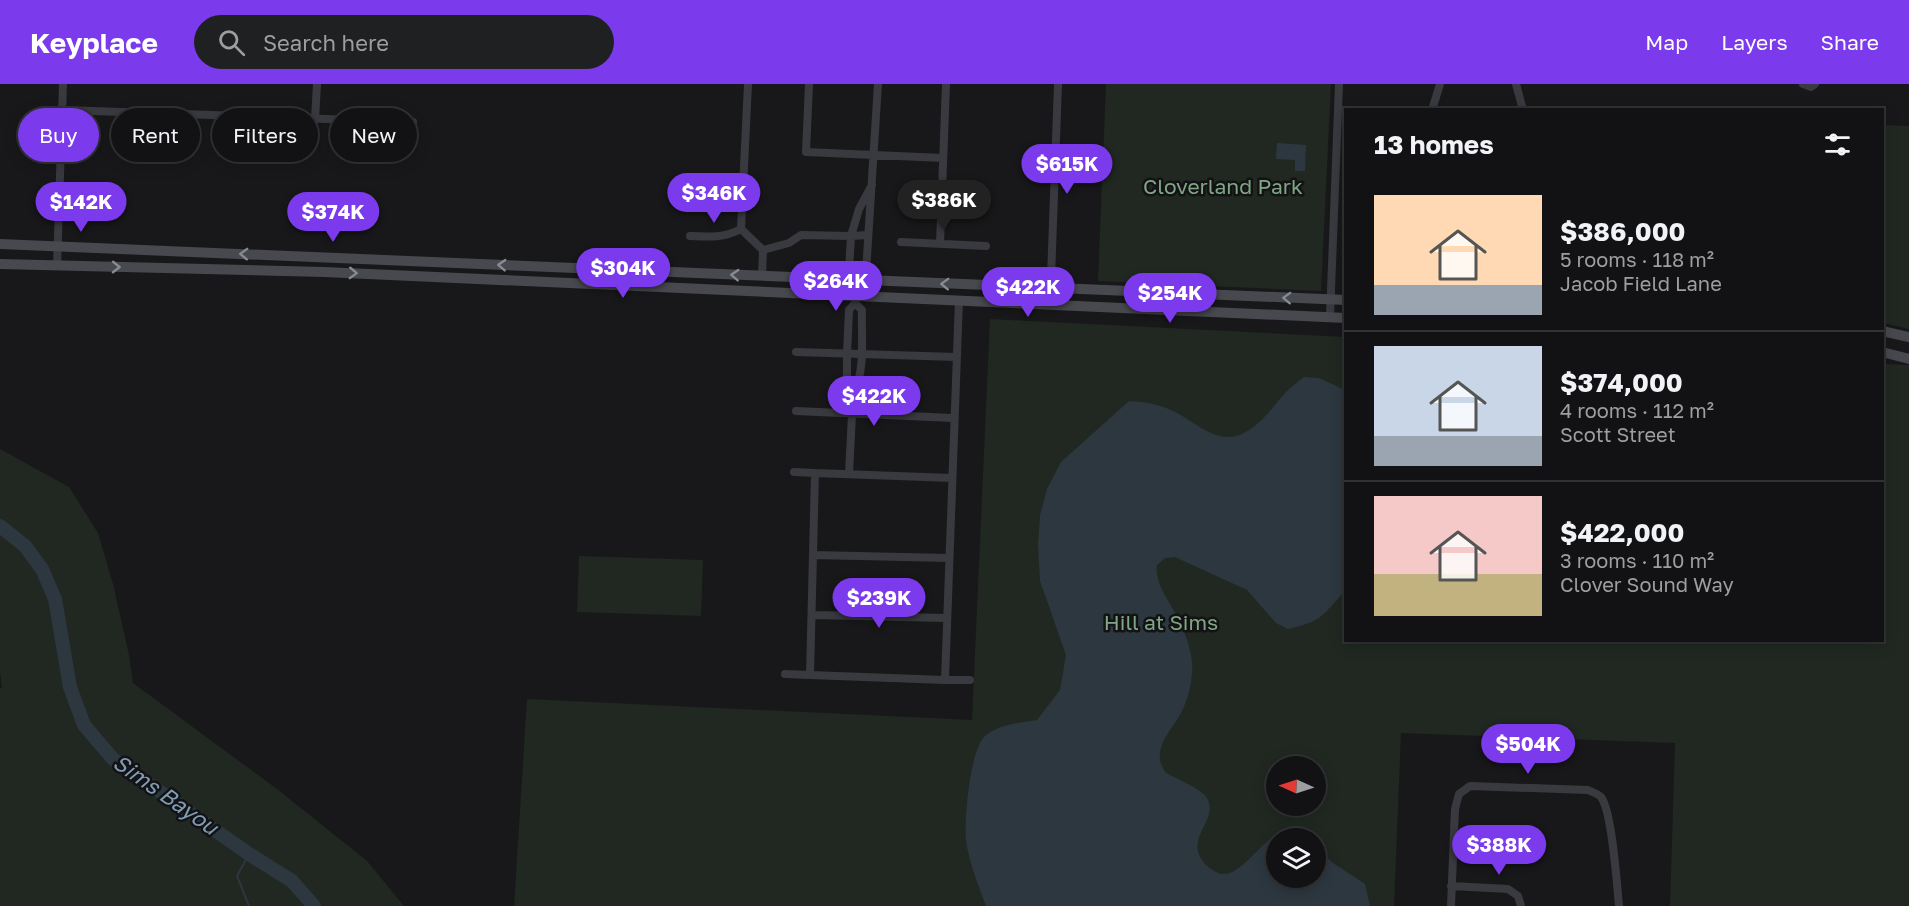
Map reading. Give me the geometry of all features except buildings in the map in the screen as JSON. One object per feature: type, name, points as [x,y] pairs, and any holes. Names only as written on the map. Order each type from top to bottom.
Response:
[{"type":"main road","points":[[0,244],[1344,300]]},
{"type":"main road","points":[[324,257],[324,272]]},
{"type":"main road","points":[[0,264],[324,272],[687,288],[855,299],[959,300],[1344,318]]},
{"type":"main road","points":[[560,282],[561,267]]},
{"type":"main road","points":[[687,272],[687,288]]},
{"type":"main road","points":[[1189,294],[1189,310]]},
{"type":"main road","points":[[1884,331],[1909,337]]},
{"type":"main road","points":[[1884,353],[1909,359]]},
{"type":"street","points":[[63,84],[63,108]]},
{"type":"street","points":[[316,108],[317,84]]},
{"type":"street","points":[[747,84],[741,228],[763,250],[762,276]]},
{"type":"street","points":[[809,84],[806,153],[944,158]]},
{"type":"street","points":[[856,281],[866,272],[878,84]]},
{"type":"street","points":[[940,244],[946,84]]},
{"type":"street","points":[[1050,305],[1058,84]]},
{"type":"street","points":[[1330,316],[1339,84]]},
{"type":"street","points":[[1433,108],[1440,84]]},
{"type":"street","points":[[1516,84],[1522,108]]},
{"type":"street","points":[[1803,84],[1811,87],[1815,84]]},
{"type":"street","points":[[99,111],[212,115]]},
{"type":"street","points":[[57,266],[61,162]]},
{"type":"street","points":[[853,394],[847,382],[849,310],[855,299],[856,281],[849,271],[851,236],[859,209],[872,185]]},
{"type":"street","points":[[690,236],[718,237],[741,228]]},
{"type":"street","points":[[763,250],[789,243],[801,235],[868,235]]},
{"type":"street","points":[[901,242],[986,246]]},
{"type":"street","points":[[849,474],[853,394],[859,383],[861,354],[862,310],[855,299]]},
{"type":"street","points":[[945,680],[959,300]]},
{"type":"street","points":[[848,333],[861,333]]},
{"type":"street","points":[[796,352],[956,357]]},
{"type":"street","points":[[796,411],[953,418]]},
{"type":"street","points":[[794,472],[952,478]]},
{"type":"street","points":[[810,675],[815,473]]},
{"type":"street","points":[[813,555],[949,558]]},
{"type":"street","points":[[812,615],[947,618]]},
{"type":"street","points":[[785,674],[970,680]]},
{"type":"street","points":[[1451,906],[1455,809],[1459,794],[1470,786],[1588,790],[1600,796],[1606,810],[1615,859],[1619,906]]},
{"type":"street","points":[[1452,886],[1508,889],[1518,896],[1521,906]]},
{"type":"green space","name":"Cloverland Park","points":[[1106,84],[1331,84],[1321,291],[1098,281]]},
{"type":"green space","points":[[1884,125],[1909,126],[1909,329],[1884,323]]},
{"type":"green space","name":"Hill at Sims","points":[[990,319],[1344,337],[1344,642],[1884,642],[1884,364],[1909,365],[1909,906],[1670,906],[1675,743],[1401,733],[1394,906],[514,906],[527,699],[972,720]]},
{"type":"green space","points":[[0,449],[69,487],[98,533],[113,584],[133,683],[277,789],[367,861],[404,906],[0,906],[0,688],[2,688],[0,671]]},
{"type":"green space","points":[[579,556],[703,560],[701,616],[577,612]]},
{"type":"shaded area","points":[[1277,143],[1306,145],[1305,171],[1295,171],[1295,160],[1276,159]]},
{"type":"shaded area","points":[[1304,377],[1319,378],[1344,390],[1344,592],[1316,620],[1288,629],[1276,623],[1247,590],[1175,557],[1165,558],[1157,565],[1161,588],[1186,635],[1192,667],[1186,701],[1162,746],[1160,761],[1165,772],[1194,787],[1207,798],[1210,807],[1209,815],[1197,847],[1199,855],[1209,868],[1222,874],[1232,872],[1266,843],[1266,888],[1326,888],[1326,856],[1365,884],[1370,906],[986,906],[966,840],[967,802],[975,755],[985,736],[991,732],[1010,725],[1037,720],[1060,690],[1066,655],[1040,581],[1038,545],[1040,515],[1047,489],[1061,462],[1129,401],[1146,403],[1173,411],[1220,436],[1230,437],[1241,434],[1252,428],[1286,392]]},
{"type":"waterway","name":"Sims Bayou","points":[[0,526],[25,546],[42,569],[55,599],[70,687],[84,725],[113,759],[249,854],[292,881],[314,906]]},
{"type":"waterway","points":[[249,854],[237,876],[249,906]]}]
